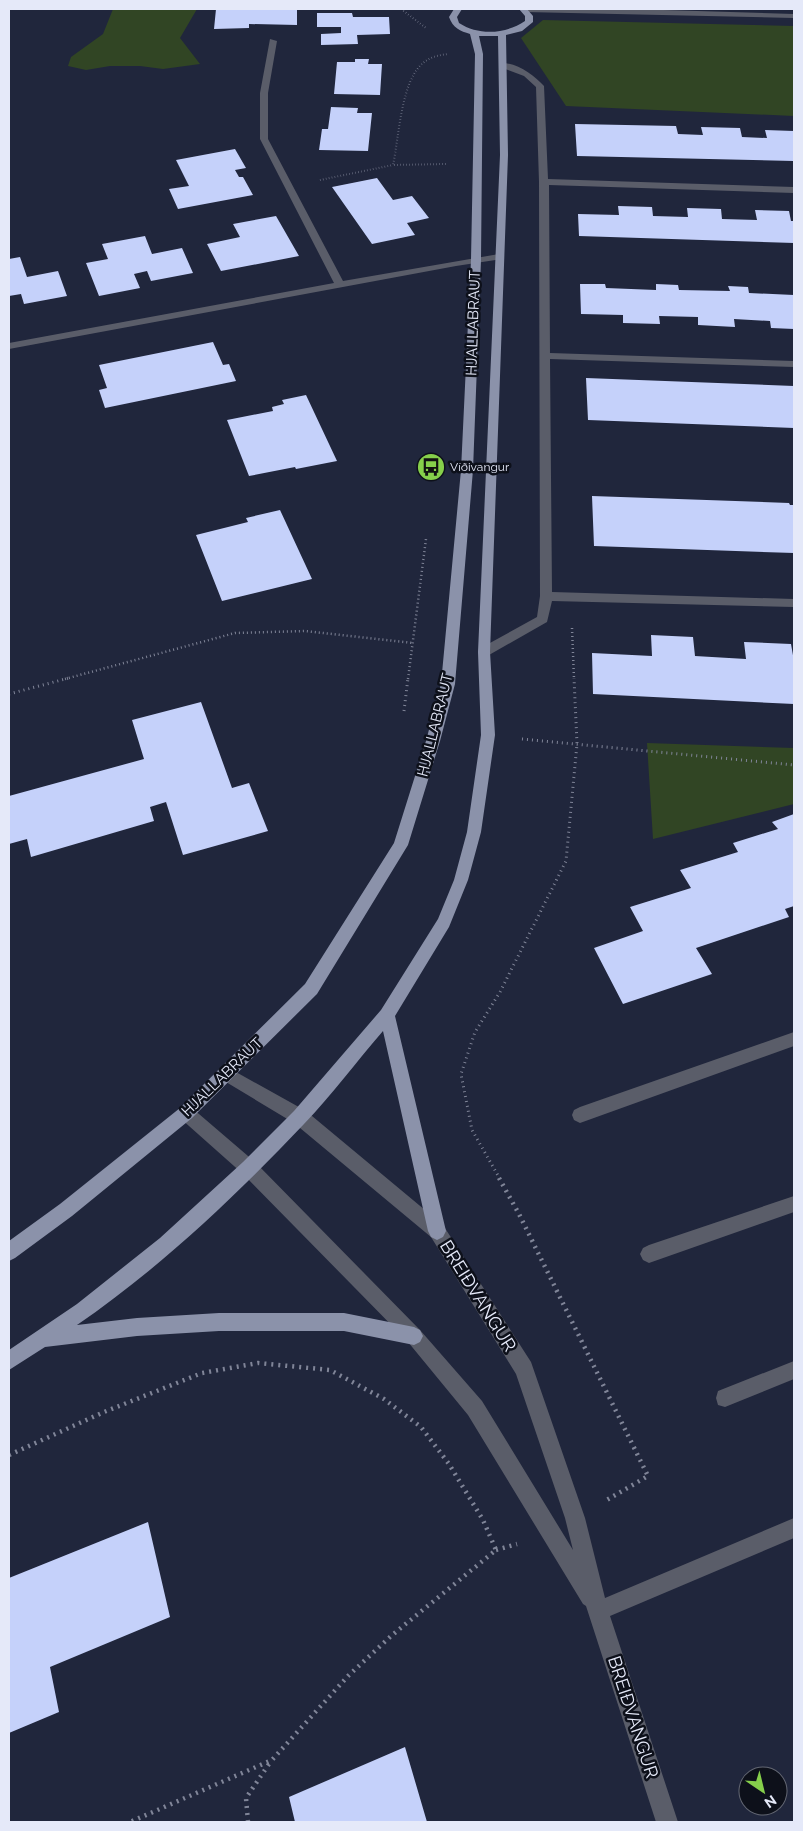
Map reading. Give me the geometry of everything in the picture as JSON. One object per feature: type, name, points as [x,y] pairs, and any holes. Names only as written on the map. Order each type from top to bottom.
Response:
[{"type":"main road","points":[[458,9],[453,19],[457,25],[474,33],[502,34],[524,28],[529,22],[529,16],[524,10]]},
{"type":"main road","name":"HJALLABRAUT","points":[[9,1252],[66,1210],[186,1113],[311,989],[401,845],[434,741],[448,684],[467,470],[476,260],[479,54],[474,33]]},
{"type":"main road","name":"HJALLABRAUT","points":[[9,1361],[83,1310],[166,1244],[249,1168],[300,1117],[387,1015],[444,922],[461,880],[471,842],[488,735],[484,652],[504,155],[502,34]]},
{"type":"main road","points":[[387,1015],[437,1231]]},
{"type":"main road","points":[[42,1338],[137,1327],[218,1322],[344,1322],[414,1336]]},
{"type":"street","points":[[524,10],[664,10],[794,16]]},
{"type":"street","points":[[273,41],[264,93],[264,139],[340,285]]},
{"type":"street","points":[[484,652],[543,619],[546,596],[544,182],[540,86],[527,74],[503,65]]},
{"type":"street","points":[[544,182],[794,190]]},
{"type":"street","points":[[9,346],[499,257]]},
{"type":"street","points":[[544,356],[794,364]]},
{"type":"street","points":[[546,596],[794,603]]},
{"type":"street","points":[[580,1115],[794,1039]]},
{"type":"street","name":"BREIÐVANGUR","points":[[227,1074],[300,1117],[437,1231],[524,1369],[575,1518],[598,1611],[667,1822]]},
{"type":"street","name":"BREIÐVANGUR","points":[[186,1113],[249,1168],[414,1336],[475,1408],[598,1611]]},
{"type":"street","points":[[649,1254],[794,1204]]},
{"type":"street","points":[[724,1398],[794,1370]]},
{"type":"street","points":[[598,1611],[794,1528]]},
{"type":"path","points":[[393,165],[406,90],[417,67],[434,56],[451,54]]},
{"type":"path","points":[[288,186],[393,165],[451,164]]},
{"type":"path","points":[[9,694],[235,633],[305,631],[413,643]]},
{"type":"path","points":[[520,739],[794,765]]},
{"type":"path","points":[[575,1518],[648,1476],[519,1214],[472,1130],[461,1074],[475,1032],[500,992],[566,861],[576,744]]},
{"type":"path","points":[[9,1455],[104,1412],[202,1373],[258,1363],[330,1370],[384,1399],[421,1427],[449,1464],[483,1520],[496,1550]]},
{"type":"path","points":[[248,1822],[246,1798],[272,1760],[348,1676],[391,1636],[496,1550],[552,1533]]},
{"type":"path","points":[[130,1822],[272,1760]]},
{"type":"green space","points":[[113,9],[197,9],[180,38],[200,64],[163,69],[140,66],[110,66],[86,70],[68,66],[71,57],[103,34]]},
{"type":"green space","points":[[543,20],[794,26],[794,116],[566,106],[521,38]]},
{"type":"green space","points":[[647,743],[794,748],[794,804],[653,839]]},
{"type":"building","points":[[216,9],[297,9],[297,25],[249,24],[249,28],[214,29]]},
{"type":"building","points":[[317,13],[352,13],[353,17],[389,17],[390,34],[357,35],[358,44],[321,45],[321,34],[341,33],[341,27],[317,27]]},
{"type":"building","points":[[355,59],[369,59],[368,64],[382,64],[380,95],[334,94],[337,62],[355,62]]},
{"type":"building","points":[[331,107],[358,108],[357,113],[372,113],[368,151],[319,150],[322,129],[328,129]]},
{"type":"building","points":[[575,124],[676,126],[678,134],[703,135],[701,127],[740,128],[742,137],[767,138],[765,130],[794,131],[794,161],[577,156]]},
{"type":"building","points":[[235,149],[246,168],[235,170],[239,177],[243,177],[253,195],[178,209],[169,189],[189,186],[176,160]]},
{"type":"building","points":[[377,178],[393,200],[412,196],[429,218],[407,223],[415,235],[372,244],[332,187]]},
{"type":"building","points":[[618,206],[652,207],[653,216],[688,217],[687,208],[721,209],[722,219],[757,220],[755,210],[789,211],[791,221],[794,221],[794,243],[579,236],[578,214],[619,215]]},
{"type":"building","points":[[276,216],[299,256],[221,271],[207,244],[240,237],[233,224]]},
{"type":"building","points":[[145,236],[152,254],[182,248],[193,273],[151,281],[147,271],[134,274],[140,288],[99,296],[86,263],[108,259],[102,244]]},
{"type":"building","points":[[20,257],[27,277],[58,271],[67,296],[24,304],[21,294],[9,296],[9,259]]},
{"type":"building","points":[[580,284],[605,284],[606,288],[656,290],[656,284],[678,285],[679,290],[730,291],[728,286],[748,287],[749,293],[794,295],[794,329],[771,328],[770,321],[734,319],[735,327],[698,325],[698,317],[659,316],[660,324],[623,323],[623,315],[581,314]]},
{"type":"building","points":[[213,342],[223,365],[229,364],[236,381],[105,408],[99,390],[107,388],[99,365]]},
{"type":"building","points":[[586,378],[794,386],[794,428],[588,420]]},
{"type":"building","points":[[306,395],[337,461],[249,476],[227,420],[273,411],[272,407],[284,404],[282,400]]},
{"type":"building","points":[[592,496],[789,503],[794,505],[794,553],[594,546]]},
{"type":"building","points":[[280,510],[312,579],[222,601],[196,535],[248,522],[246,518]]},
{"type":"building","points":[[651,635],[693,637],[695,656],[746,659],[744,642],[791,644],[794,661],[794,704],[593,694],[592,653],[652,656]]},
{"type":"building","points":[[201,702],[232,788],[249,783],[268,831],[183,855],[166,802],[150,807],[154,821],[31,857],[27,839],[9,844],[9,796],[144,759],[132,720]]},
{"type":"building","points":[[794,814],[794,906],[785,909],[789,917],[696,948],[712,974],[623,1004],[594,948],[643,931],[630,907],[691,888],[680,870],[738,852],[733,843],[778,829],[772,822]]},
{"type":"building","points":[[148,1522],[170,1617],[50,1667],[59,1712],[9,1733],[9,1578]]},
{"type":"building","points":[[405,1747],[427,1822],[295,1822],[289,1797]]},
{"type":"place","name":"Víðivangur","points":[[431,467]]}]
